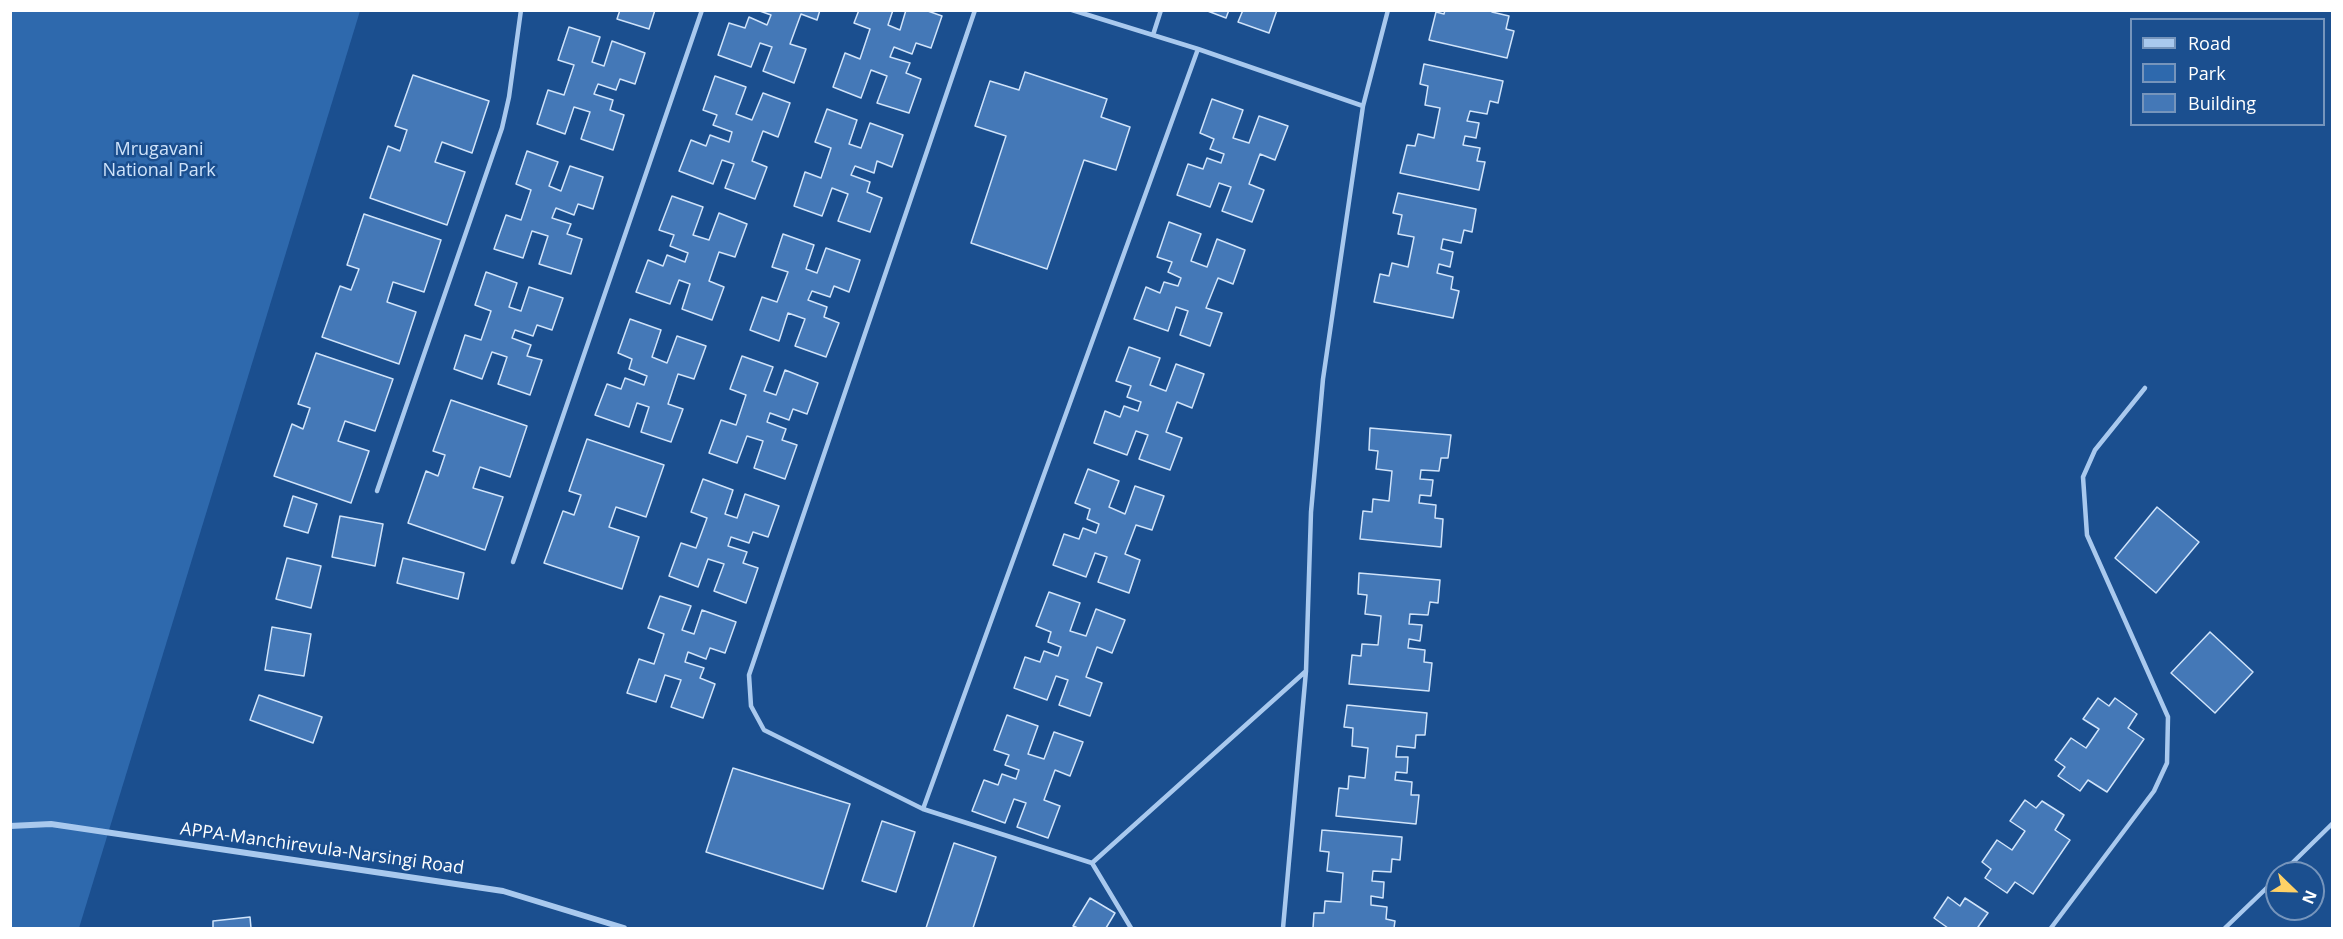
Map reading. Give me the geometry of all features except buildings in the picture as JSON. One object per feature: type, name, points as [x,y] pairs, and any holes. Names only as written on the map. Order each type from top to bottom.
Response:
[{"type":"street","name":"APPA-Manchirevula-Narsingi Road","points":[[10,826],[51,824],[503,891],[624,928]]},
{"type":"lane","points":[[377,491],[501,128],[509,97],[521,10]]},
{"type":"lane","points":[[513,562],[702,10]]},
{"type":"lane","points":[[975,10],[749,675],[751,706],[764,730],[922,809],[1092,863],[1131,928]]},
{"type":"lane","points":[[1072,10],[1198,49],[1363,106]]},
{"type":"lane","points":[[1153,35],[1161,10]]},
{"type":"lane","points":[[1283,928],[1306,671],[1311,512],[1323,379],[1363,106],[1388,10]]},
{"type":"lane","points":[[922,809],[1198,49]]},
{"type":"lane","points":[[2051,928],[2154,791],[2167,763],[2168,717],[2087,535],[2083,477],[2095,450],[2145,388]]},
{"type":"lane","points":[[1092,863],[1306,671]]},
{"type":"lane","points":[[2294,861],[2332,824]]},
{"type":"lane","points":[[2225,928],[2265,890]]},
{"type":"green space","name":"Mrugavani National Park","points":[[10,11],[360,11],[79,928],[11,928]]}]
